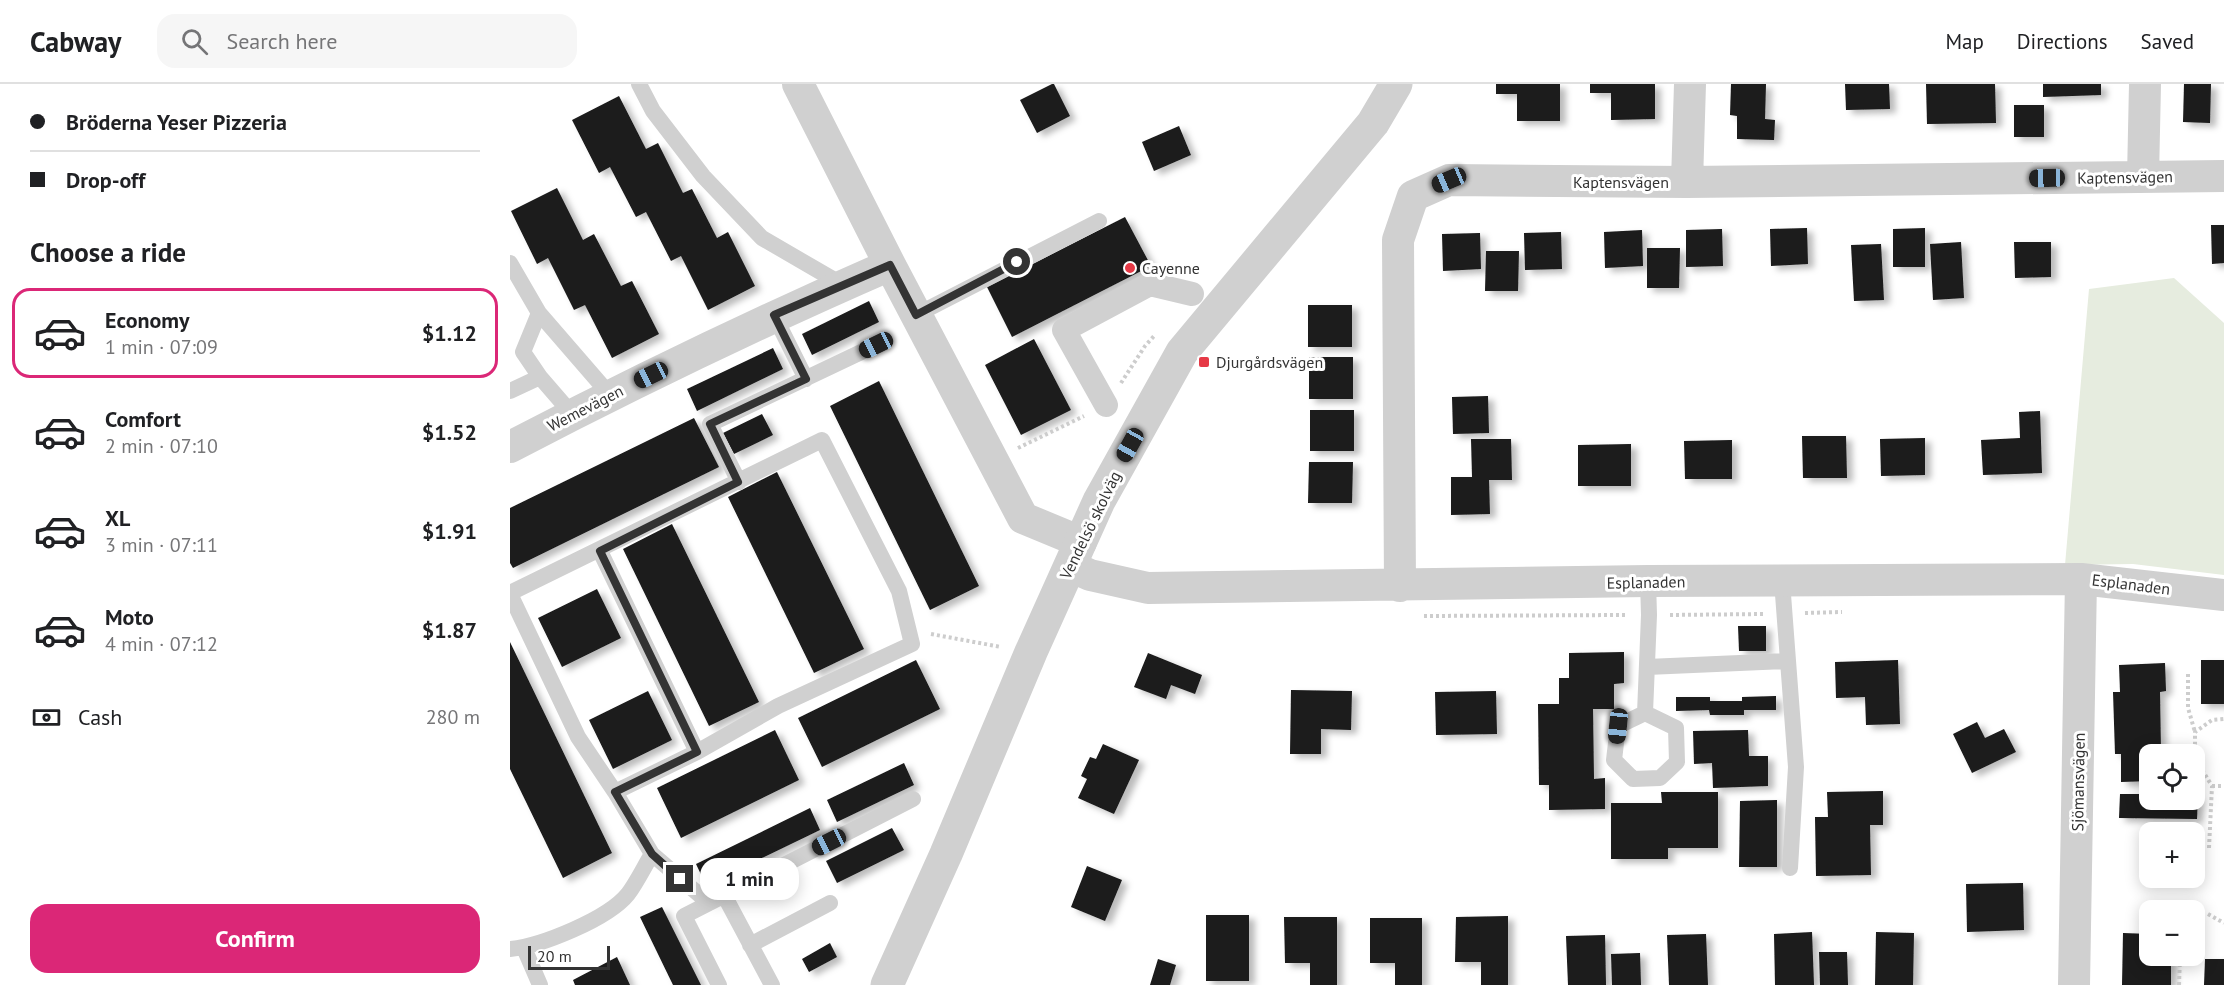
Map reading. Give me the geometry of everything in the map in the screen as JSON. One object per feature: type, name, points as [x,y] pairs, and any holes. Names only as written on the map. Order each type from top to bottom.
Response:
[{"type":"street","points":[[798,84],[1023,518],[1075,554]]},
{"type":"street","points":[[1687,182],[1690,84]]},
{"type":"street","points":[[2143,177],[2145,84]]},
{"type":"street","name":"Vendelsö skolväg","points":[[887,985],[1099,501],[1182,352],[1373,123],[1390,87]]},
{"type":"street","name":"Kaptensvägen","points":[[1400,586],[1398,240],[1413,196],[1449,180],[1687,182],[2224,176]]},
{"type":"street","name":"Wemevägen","points":[[510,447],[774,315],[890,265]]},
{"type":"street","points":[[1106,405],[1064,330],[1150,284],[1192,294]]},
{"type":"street","name":"Esplanaden","points":[[1075,554],[1090,575],[1148,588],[1648,581],[2081,579],[2224,595]]},
{"type":"street","name":"Sjömansvägen","points":[[2074,985],[2081,579]]},
{"type":"lane","points":[[639,84],[653,111],[703,176],[762,238],[843,285]]},
{"type":"lane","points":[[916,315],[1099,221]]},
{"type":"lane","points":[[510,263],[539,313],[610,395]]},
{"type":"lane","points":[[539,313],[523,352],[572,414]]},
{"type":"lane","points":[[774,315],[806,379]]},
{"type":"lane","points":[[738,482],[710,424],[876,345]]},
{"type":"lane","points":[[510,391],[540,376]]},
{"type":"lane","points":[[615,792],[697,752],[778,706],[912,644],[899,591],[822,440],[510,594],[578,737],[615,792],[652,854],[709,903]]},
{"type":"lane","points":[[600,551],[697,752]]},
{"type":"lane","points":[[1645,713],[1648,581]]},
{"type":"lane","points":[[1782,581],[1796,767],[1790,868]]},
{"type":"lane","points":[[1647,667],[1788,661]]},
{"type":"lane","points":[[1645,713],[1676,728],[1677,762],[1660,778],[1633,779],[1614,760],[1618,726],[1645,713]]},
{"type":"lane","points":[[719,985],[684,916],[913,799]]},
{"type":"lane","points":[[540,985],[517,949],[556,937],[595,920],[627,896],[652,854]]},
{"type":"lane","points":[[724,895],[772,985]]},
{"type":"lane","points":[[750,945],[830,903]]},
{"type":"path","points":[[993,461],[1106,405]]},
{"type":"path","points":[[1423,616],[1844,612]]},
{"type":"path","points":[[912,644],[931,634],[1031,652]]},
{"type":"path","points":[[2188,674],[2188,708],[2195,732],[2195,758],[2212,786],[2210,848]]},
{"type":"path","points":[[2195,732],[2212,720],[2224,719]]},
{"type":"path","points":[[2212,786],[2224,786]]},
{"type":"path","points":[[2208,914],[2224,923]]},
{"type":"path","points":[[2179,985],[2180,966]]},
{"type":"shaded area","points":[[2174,278],[2224,323],[2224,575],[2133,564],[2065,565],[2089,289]]},
{"type":"building","points":[[1052,84],[1070,116],[1037,133],[1020,100]]},
{"type":"building","points":[[1496,84],[1560,84],[1560,121],[1517,121],[1517,94],[1496,94]]},
{"type":"building","points":[[1590,84],[1655,84],[1655,119],[1611,120],[1611,93],[1590,93]]},
{"type":"building","points":[[1731,84],[1766,84],[1765,119],[1775,120],[1774,140],[1737,139],[1737,116],[1730,115]]},
{"type":"building","points":[[1845,84],[1889,84],[1890,109],[1846,110]]},
{"type":"building","points":[[1926,84],[1995,84],[1996,123],[1927,124]]},
{"type":"building","points":[[2043,84],[2101,84],[2101,95],[2043,97]]},
{"type":"building","points":[[2184,84],[2211,84],[2210,123],[2183,122]]},
{"type":"building","points":[[619,96],[646,149],[658,143],[683,193],[692,189],[717,238],[728,232],[755,286],[708,310],[681,256],[671,261],[646,212],[636,217],[610,167],[599,173],[572,120]]},
{"type":"building","points":[[2014,105],[2044,105],[2044,137],[2014,137]]},
{"type":"building","points":[[1179,126],[1191,155],[1154,171],[1142,142]]},
{"type":"building","points":[[557,188],[583,240],[594,234],[621,286],[632,281],[659,334],[612,358],[585,305],[574,310],[548,258],[537,264],[511,211]]},
{"type":"building","points":[[1125,217],[1151,266],[1012,337],[987,287]]},
{"type":"building","points":[[2211,225],[2224,225],[2224,263],[2212,264]]},
{"type":"building","points":[[1807,228],[1808,264],[1771,266],[1770,229]]},
{"type":"building","points":[[1925,228],[1925,267],[1893,267],[1893,229]]},
{"type":"building","points":[[1722,229],[1723,266],[1686,267],[1686,230]]},
{"type":"building","points":[[1642,230],[1643,266],[1605,268],[1604,232]]},
{"type":"building","points":[[1561,232],[1562,269],[1525,270],[1524,233]]},
{"type":"building","points":[[1480,233],[1481,269],[1443,271],[1442,234]]},
{"type":"building","points":[[1961,242],[1964,298],[1933,300],[1930,244]]},
{"type":"building","points":[[2014,242],[2051,242],[2051,277],[2015,278]]},
{"type":"building","points":[[1881,244],[1884,300],[1854,301],[1851,245]]},
{"type":"building","points":[[1647,248],[1680,248],[1679,288],[1647,288]]},
{"type":"building","points":[[1486,251],[1519,251],[1518,291],[1485,291]]},
{"type":"building","points":[[869,301],[879,322],[812,355],[802,334]]},
{"type":"building","points":[[1308,305],[1352,305],[1352,347],[1308,347]]},
{"type":"building","points":[[1034,339],[1071,410],[1021,435],[985,365]]},
{"type":"building","points":[[773,348],[783,369],[697,411],[687,389]]},
{"type":"building","points":[[1309,357],[1353,357],[1353,399],[1309,399]]},
{"type":"building","points":[[879,381],[979,586],[930,610],[830,406]]},
{"type":"building","points":[[1488,396],[1489,433],[1453,434],[1452,397]]},
{"type":"building","points":[[1310,410],[1354,410],[1354,451],[1310,451]]},
{"type":"building","points":[[2040,411],[2042,473],[1983,475],[1981,440],[2020,438],[2019,412]]},
{"type":"building","points":[[762,414],[773,435],[734,454],[723,433]]},
{"type":"building","points":[[694,418],[719,467],[513,568],[510,563],[510,508]]},
{"type":"building","points":[[1802,436],[1846,436],[1847,478],[1803,478]]},
{"type":"building","points":[[1925,438],[1925,475],[1881,476],[1880,439]]},
{"type":"building","points":[[1471,439],[1511,439],[1512,480],[1489,480],[1490,514],[1451,515],[1451,477],[1472,477]]},
{"type":"building","points":[[1732,440],[1732,479],[1685,479],[1684,441]]},
{"type":"building","points":[[1631,444],[1631,486],[1578,486],[1578,445]]},
{"type":"building","points":[[1309,462],[1353,462],[1352,503],[1308,503]]},
{"type":"building","points":[[777,472],[864,649],[814,673],[728,497]]},
{"type":"building","points":[[672,524],[759,702],[709,726],[623,549]]},
{"type":"building","points":[[597,589],[621,638],[562,667],[538,618]]},
{"type":"building","points":[[1738,626],[1766,626],[1766,651],[1739,651]]},
{"type":"building","points":[[510,642],[612,853],[563,878],[510,769]]},
{"type":"building","points":[[1624,652],[1624,683],[1614,684],[1614,709],[1593,709],[1594,779],[1605,778],[1605,809],[1549,810],[1549,785],[1539,785],[1538,704],[1559,704],[1559,678],[1569,678],[1569,653]]},
{"type":"building","points":[[1148,653],[1202,675],[1195,694],[1171,685],[1166,699],[1134,687]]},
{"type":"building","points":[[916,660],[940,709],[822,767],[798,718]]},
{"type":"building","points":[[1898,660],[1900,724],[1866,725],[1865,697],[1836,698],[1835,662]]},
{"type":"building","points":[[2201,660],[2224,660],[2224,704],[2201,704]]},
{"type":"building","points":[[2165,663],[2166,691],[2160,692],[2161,744],[2139,744],[2139,781],[2121,782],[2121,754],[2115,754],[2113,692],[2120,692],[2119,665]]},
{"type":"building","points":[[1291,690],[1352,691],[1351,730],[1321,729],[1321,754],[1290,754]]},
{"type":"building","points":[[648,691],[672,740],[613,769],[589,720]]},
{"type":"building","points":[[1496,691],[1497,734],[1436,735],[1435,692]]},
{"type":"building","points":[[1776,696],[1776,710],[1744,710],[1744,715],[1710,715],[1709,710],[1676,711],[1676,697],[1710,697],[1710,701],[1742,701],[1742,697]]},
{"type":"building","points":[[1977,722],[1985,738],[2004,729],[2016,752],[1972,773],[1953,734]]},
{"type":"building","points":[[775,730],[799,780],[681,838],[657,788]]},
{"type":"building","points":[[1748,730],[1749,756],[1768,756],[1768,786],[1713,788],[1712,763],[1694,764],[1693,731]]},
{"type":"building","points":[[1103,744],[1139,760],[1114,814],[1078,798],[1087,779],[1081,776],[1090,757],[1096,759]]},
{"type":"building","points":[[904,763],[914,785],[837,822],[827,800]]},
{"type":"building","points":[[1883,791],[1883,825],[1870,825],[1871,875],[1816,876],[1815,817],[1828,817],[1827,792]]},
{"type":"building","points":[[1661,792],[1718,792],[1718,848],[1668,848],[1668,859],[1611,859],[1611,803],[1662,803]]},
{"type":"building","points":[[2120,794],[2139,794],[2139,810],[2197,810],[2197,819],[2119,818]]},
{"type":"building","points":[[1777,800],[1777,867],[1739,867],[1740,801]]},
{"type":"building","points":[[810,808],[820,830],[706,885],[696,864]]},
{"type":"building","points":[[892,828],[904,850],[837,883],[826,861]]},
{"type":"building","points":[[1087,866],[1122,880],[1105,921],[1071,907]]},
{"type":"building","points":[[2023,883],[2024,930],[1967,932],[1966,884]]},
{"type":"building","points":[[662,907],[701,985],[673,985],[640,917]]},
{"type":"building","points":[[1206,915],[1249,915],[1249,981],[1206,981]]},
{"type":"building","points":[[1508,916],[1508,985],[1481,985],[1481,962],[1455,962],[1456,917]]},
{"type":"building","points":[[1284,917],[1337,917],[1337,985],[1310,985],[1310,963],[1285,963]]},
{"type":"building","points":[[1370,918],[1422,918],[1422,985],[1395,985],[1395,963],[1370,963]]},
{"type":"building","points":[[1812,932],[1814,985],[1775,985],[1774,934]]},
{"type":"building","points":[[1876,932],[1914,933],[1913,985],[1875,985]]},
{"type":"building","points":[[2123,933],[2139,934],[2139,966],[2171,966],[2171,985],[2122,985]]},
{"type":"building","points":[[1706,934],[1708,985],[1669,985],[1667,935]]},
{"type":"building","points":[[1605,935],[1606,985],[1568,985],[1566,936]]},
{"type":"building","points":[[830,943],[837,957],[809,972],[802,959]]},
{"type":"building","points":[[1819,952],[1847,952],[1848,985],[1820,985]]},
{"type":"building","points":[[1640,953],[1641,985],[1612,985],[1611,954]]},
{"type":"building","points":[[617,957],[630,985],[575,985],[573,980]]},
{"type":"building","points":[[1158,959],[1176,965],[1170,985],[1150,985]]},
{"type":"building","points":[[2205,959],[2224,959],[2224,985],[2204,985]]},
{"type":"place","name":"Cayenne","points":[[1130,268]]},
{"type":"place","name":"Djurgårdsvägen","points":[[1204,362]]},
{"type":"route","points":[[680,879],[652,854],[615,792],[697,752],[600,551],[738,482],[710,424],[806,379],[774,315],[890,265],[916,315],[1017,262]]}]
